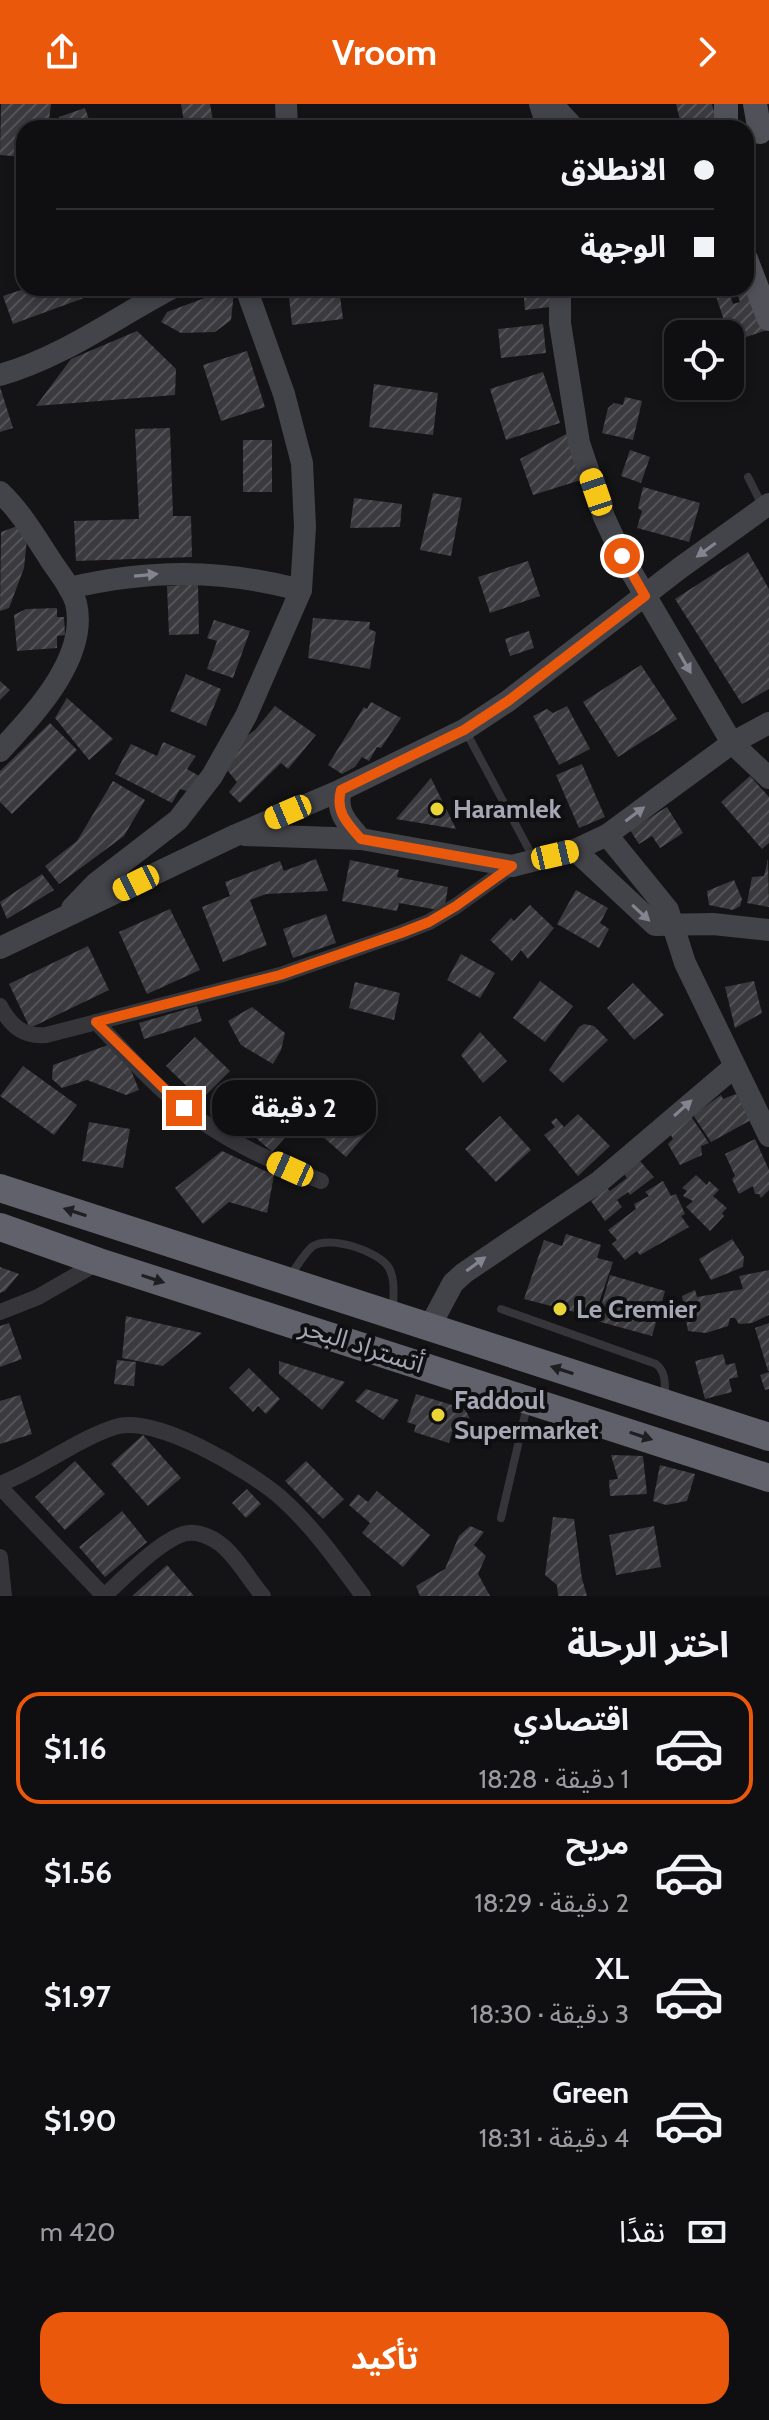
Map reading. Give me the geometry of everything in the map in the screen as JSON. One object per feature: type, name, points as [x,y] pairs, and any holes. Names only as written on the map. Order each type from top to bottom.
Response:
[{"type":"highway","name":"أتستراد البحر","points":[[0,1188],[769,1437]]},
{"type":"highway","name":"أتستراد البحر","points":[[0,1227],[99,1262],[769,1478]]},
{"type":"main road","points":[[755,104],[758,132]]},
{"type":"main road","points":[[754,280],[769,319]]},
{"type":"street","points":[[552,104],[567,120]]},
{"type":"street","points":[[0,375],[77,344],[157,296]]},
{"type":"street","points":[[61,920],[95,884],[178,820],[212,776],[246,716],[301,590],[305,527],[302,463],[284,394],[249,296]]},
{"type":"street","points":[[560,296],[560,323],[579,443],[604,517],[622,556],[732,743],[769,778]]},
{"type":"street","points":[[0,492],[16,508],[69,588],[76,604],[76,630],[67,662],[43,703],[0,751]]},
{"type":"street","points":[[0,948],[464,730],[508,701],[766,506]]},
{"type":"street","points":[[69,588],[120,577],[185,572],[263,580],[301,590]]},
{"type":"street","points":[[0,1006],[17,1028],[32,1036],[280,975],[401,933],[429,922],[456,906],[512,866],[575,850],[607,835],[732,743],[769,723]]},
{"type":"street","points":[[341,790],[338,800],[340,812],[361,839]]},
{"type":"street","points":[[236,835],[361,839],[512,866]]},
{"type":"street","points":[[607,835],[668,910],[685,963],[769,1136]]},
{"type":"street","points":[[575,850],[655,925],[713,924],[769,930]]},
{"type":"street","points":[[96,1022],[167,1093],[224,1137],[321,1181]]},
{"type":"street","points":[[430,1326],[453,1283],[464,1273],[600,1181],[734,1067]]},
{"type":"street","points":[[0,1312],[38,1297],[99,1262]]},
{"type":"street","points":[[263,1596],[220,1543],[205,1535],[190,1533],[178,1536],[165,1545],[104,1596],[0,1486],[117,1426],[141,1424],[163,1430],[240,1470],[279,1496],[301,1517],[363,1596]]},
{"type":"street","points":[[0,1557],[4,1596]]},
{"type":"lane","points":[[748,477],[766,506]]},
{"type":"lane","points":[[464,730],[534,860]]},
{"type":"lane","points":[[287,1280],[313,1246],[330,1242],[373,1253],[387,1264],[393,1278],[393,1314]]},
{"type":"lane","points":[[501,1309],[656,1364],[665,1381],[665,1403]]},
{"type":"lane","points":[[501,1518],[529,1399]]},
{"type":"building","points":[[1,104],[51,104],[49,120],[16,120],[16,156],[0,155]]},
{"type":"building","points":[[181,104],[210,104],[213,120],[184,120]]},
{"type":"building","points":[[676,104],[712,104],[716,120],[680,120]]},
{"type":"building","points":[[85,108],[89,120],[60,120],[59,117]]},
{"type":"building","points":[[16,292],[16,296],[89,296],[13,324],[3,296]]},
{"type":"building","points":[[210,296],[234,296],[231,320],[215,332],[181,333],[161,322],[167,312]]},
{"type":"building","points":[[289,296],[340,296],[343,319],[292,325]]},
{"type":"building","points":[[524,296],[549,296],[550,307],[525,310]]},
{"type":"building","points":[[716,296],[730,296],[733,304],[740,302],[738,296],[750,296],[767,330],[744,338],[744,320],[724,320]]},
{"type":"building","points":[[543,324],[546,353],[501,358],[498,329]]},
{"type":"building","points":[[137,331],[176,369],[175,395],[36,406],[71,359]]},
{"type":"building","points":[[247,351],[265,407],[221,421],[203,365]]},
{"type":"building","points":[[543,372],[560,423],[506,440],[490,389]]},
{"type":"building","points":[[374,384],[438,393],[433,435],[369,427]]},
{"type":"building","points":[[0,387],[13,428],[0,432]]},
{"type":"building","points":[[625,397],[642,401],[633,440],[602,433],[608,408],[614,403],[623,405]]},
{"type":"building","points":[[170,428],[173,516],[191,516],[192,557],[76,561],[74,521],[139,519],[135,429]]},
{"type":"building","points":[[568,433],[581,480],[533,495],[520,459]]},
{"type":"building","points":[[243,440],[272,440],[272,492],[243,492]]},
{"type":"building","points":[[630,450],[650,457],[641,483],[621,476]]},
{"type":"building","points":[[643,487],[700,503],[689,542],[637,528],[642,511],[638,508]]},
{"type":"building","points":[[433,493],[462,498],[451,556],[420,550]]},
{"type":"building","points":[[354,498],[402,504],[400,527],[350,528]]},
{"type":"building","points":[[20,525],[27,539],[24,568],[9,608],[0,611],[1,532]]},
{"type":"building","points":[[748,552],[769,589],[769,689],[742,704],[675,599]]},
{"type":"building","points":[[528,561],[540,596],[490,613],[478,577]]},
{"type":"building","points":[[198,584],[199,634],[169,635],[167,586]]},
{"type":"building","points":[[57,608],[57,617],[64,617],[65,635],[57,636],[57,648],[17,651],[14,615],[26,609]]},
{"type":"building","points":[[313,618],[370,622],[369,629],[376,632],[370,669],[308,658]]},
{"type":"building","points":[[214,620],[250,631],[233,678],[207,669],[217,641],[207,638]]},
{"type":"building","points":[[529,631],[534,648],[510,656],[505,639]]},
{"type":"building","points":[[641,665],[677,719],[618,757],[583,702]]},
{"type":"building","points":[[186,674],[221,689],[206,726],[170,711]]},
{"type":"building","points":[[0,681],[10,690],[0,700]]},
{"type":"building","points":[[67,698],[113,739],[89,760],[55,718]]},
{"type":"building","points":[[371,702],[401,718],[369,761],[362,757],[355,767],[342,774],[328,765],[364,707],[367,709]]},
{"type":"building","points":[[275,706],[316,735],[288,769],[281,763],[240,803],[229,792],[237,782],[227,770],[240,749],[240,741],[255,730]]},
{"type":"building","points":[[567,706],[590,749],[559,765],[533,716],[547,709],[553,713]]},
{"type":"building","points":[[50,723],[77,750],[12,814],[0,802],[0,771]]},
{"type":"building","points":[[163,742],[196,756],[187,769],[199,776],[190,792],[180,789],[172,803],[115,774],[131,744],[157,756]]},
{"type":"building","points":[[582,764],[605,817],[579,828],[556,775]]},
{"type":"building","points":[[750,776],[769,797],[769,843],[762,849],[721,802]]},
{"type":"building","points":[[431,778],[456,829],[396,819]]},
{"type":"building","points":[[113,781],[145,800],[124,836],[59,884],[45,866],[77,841]]},
{"type":"building","points":[[667,807],[683,833],[660,848],[652,836],[639,844],[630,830]]},
{"type":"building","points":[[316,859],[328,891],[266,894],[250,900],[267,945],[223,962],[202,907],[230,896],[225,882],[280,861],[284,871]]},
{"type":"building","points":[[768,859],[769,907],[747,903],[752,877],[764,876]]},
{"type":"building","points":[[350,860],[399,870],[397,877],[448,887],[444,911],[399,903],[397,911],[342,901]]},
{"type":"building","points":[[42,874],[54,890],[7,919],[0,902]]},
{"type":"building","points":[[734,880],[742,899],[740,906],[733,910],[709,905],[707,891]]},
{"type":"building","points":[[576,890],[608,908],[600,923],[609,929],[599,948],[557,924]]},
{"type":"building","points":[[530,905],[554,928],[528,959],[521,950],[512,961],[490,940],[511,918],[514,921]]},
{"type":"building","points":[[170,909],[200,970],[147,994],[119,932]]},
{"type":"building","points":[[326,914],[336,943],[293,958],[283,929]]},
{"type":"building","points":[[88,946],[109,990],[30,1028],[9,984]]},
{"type":"building","points":[[461,954],[495,973],[480,998],[447,980]]},
{"type":"building","points":[[540,981],[573,1006],[545,1042],[513,1018]]},
{"type":"building","points":[[754,981],[762,1013],[735,1028],[725,987]]},
{"type":"building","points":[[355,982],[400,993],[394,1020],[349,1008]]},
{"type":"building","points":[[633,983],[664,1015],[634,1040],[607,1008]]},
{"type":"building","points":[[197,1006],[202,1021],[144,1039],[139,1023]]},
{"type":"building","points":[[252,1007],[285,1033],[281,1050],[273,1064],[241,1045],[228,1021]]},
{"type":"building","points":[[584,1024],[594,1026],[608,1040],[563,1083],[549,1070]]},
{"type":"building","points":[[480,1032],[507,1061],[483,1083],[461,1055]]},
{"type":"building","points":[[195,1037],[230,1071],[201,1100],[166,1066]]},
{"type":"building","points":[[108,1045],[126,1058],[139,1090],[126,1095],[87,1080],[62,1088],[52,1079],[53,1065]]},
{"type":"building","points":[[23,1066],[77,1105],[54,1135],[0,1096]]},
{"type":"building","points":[[325,1084],[373,1126],[346,1157],[298,1115]]},
{"type":"building","points":[[248,1093],[291,1131],[272,1152],[229,1114]]},
{"type":"building","points":[[736,1094],[751,1120],[711,1142],[693,1115],[721,1095],[723,1099]]},
{"type":"building","points":[[578,1114],[610,1146],[578,1176],[544,1135],[555,1127],[551,1122],[556,1118],[564,1127]]},
{"type":"building","points":[[690,1115],[709,1143],[701,1146],[702,1155],[680,1165],[668,1144],[673,1139],[668,1129]]},
{"type":"building","points":[[500,1116],[531,1150],[496,1182],[465,1149]]},
{"type":"building","points":[[89,1122],[130,1129],[123,1168],[82,1161]]},
{"type":"building","points":[[755,1139],[769,1170],[769,1190],[761,1198],[755,1194],[753,1186],[739,1194],[725,1154]]},
{"type":"building","points":[[222,1151],[274,1175],[267,1213],[229,1202],[203,1224],[175,1188]]},
{"type":"building","points":[[640,1161],[654,1177],[630,1195],[628,1192],[617,1200],[622,1207],[605,1221],[591,1201],[627,1178],[624,1174]]},
{"type":"building","points":[[696,1175],[719,1190],[713,1196],[727,1208],[710,1231],[686,1207],[693,1201],[683,1196],[687,1191],[682,1188]]},
{"type":"building","points":[[663,1181],[671,1196],[676,1194],[685,1214],[681,1216],[689,1227],[640,1255],[637,1251],[625,1260],[612,1244],[617,1240],[608,1230],[636,1209],[634,1204],[649,1196],[645,1192]]},
{"type":"building","points":[[566,1234],[601,1245],[597,1258],[613,1262],[594,1317],[524,1299],[544,1240],[562,1246]]},
{"type":"building","points":[[732,1239],[744,1257],[743,1267],[711,1280],[699,1259]]},
{"type":"building","points":[[0,1267],[19,1274],[0,1293]]},
{"type":"building","points":[[769,1270],[769,1315],[752,1323],[739,1324],[735,1318],[730,1318],[728,1326],[706,1333],[688,1331],[682,1296],[695,1290],[697,1297],[743,1289],[739,1276]]},
{"type":"building","points":[[610,1275],[665,1291],[652,1336],[597,1321]]},
{"type":"building","points":[[126,1316],[202,1333],[163,1366],[122,1358]]},
{"type":"building","points":[[9,1323],[22,1359],[0,1367],[0,1326]]},
{"type":"building","points":[[769,1323],[769,1371],[768,1371],[755,1328]]},
{"type":"building","points":[[723,1354],[726,1365],[735,1363],[738,1377],[729,1379],[732,1392],[705,1399],[695,1361]]},
{"type":"building","points":[[117,1360],[136,1362],[134,1386],[114,1384]]},
{"type":"building","points":[[279,1361],[345,1382],[322,1410],[279,1374]]},
{"type":"building","points":[[249,1368],[280,1399],[266,1414],[258,1406],[253,1412],[229,1388]]},
{"type":"building","points":[[769,1372],[769,1389],[765,1390],[760,1375]]},
{"type":"building","points":[[366,1389],[399,1400],[383,1420],[355,1401]]},
{"type":"building","points":[[416,1394],[465,1409],[471,1421],[464,1441],[451,1436],[449,1443],[414,1432],[416,1425],[407,1422]]},
{"type":"building","points":[[20,1395],[32,1434],[0,1444],[0,1401]]},
{"type":"building","points":[[143,1435],[181,1478],[148,1506],[111,1464]]},
{"type":"building","points":[[611,1455],[643,1456],[647,1494],[610,1496],[609,1480],[618,1479]]},
{"type":"building","points":[[75,1461],[105,1494],[65,1530],[35,1497]]},
{"type":"building","points":[[306,1461],[344,1499],[323,1519],[285,1481]]},
{"type":"building","points":[[660,1465],[695,1474],[687,1501],[666,1505],[653,1501]]},
{"type":"building","points":[[247,1489],[261,1504],[246,1518],[232,1503]]},
{"type":"building","points":[[377,1491],[430,1535],[403,1567],[362,1533],[370,1523],[349,1505],[358,1494],[368,1502]]},
{"type":"building","points":[[122,1511],[147,1542],[105,1577],[79,1547]]},
{"type":"building","points":[[553,1517],[574,1519],[587,1596],[558,1596],[557,1585],[545,1575]]},
{"type":"building","points":[[470,1526],[484,1532],[474,1545],[486,1556],[478,1574],[490,1596],[420,1596],[416,1586],[445,1569],[459,1536]]},
{"type":"building","points":[[654,1526],[661,1567],[616,1575],[609,1535]]},
{"type":"building","points":[[167,1565],[194,1596],[132,1596]]},
{"type":"place","name":"Haramlek","points":[[437,809]]},
{"type":"place","name":"Le Cremier","points":[[560,1309]]},
{"type":"place","name":"Faddoul Supermarket","points":[[438,1415]]},
{"type":"route","points":[[184,1108],[96,1022],[280,975],[401,933],[429,922],[456,906],[512,866],[361,839],[340,812],[338,800],[341,790],[464,730],[508,701],[645,596],[622,556]]}]
